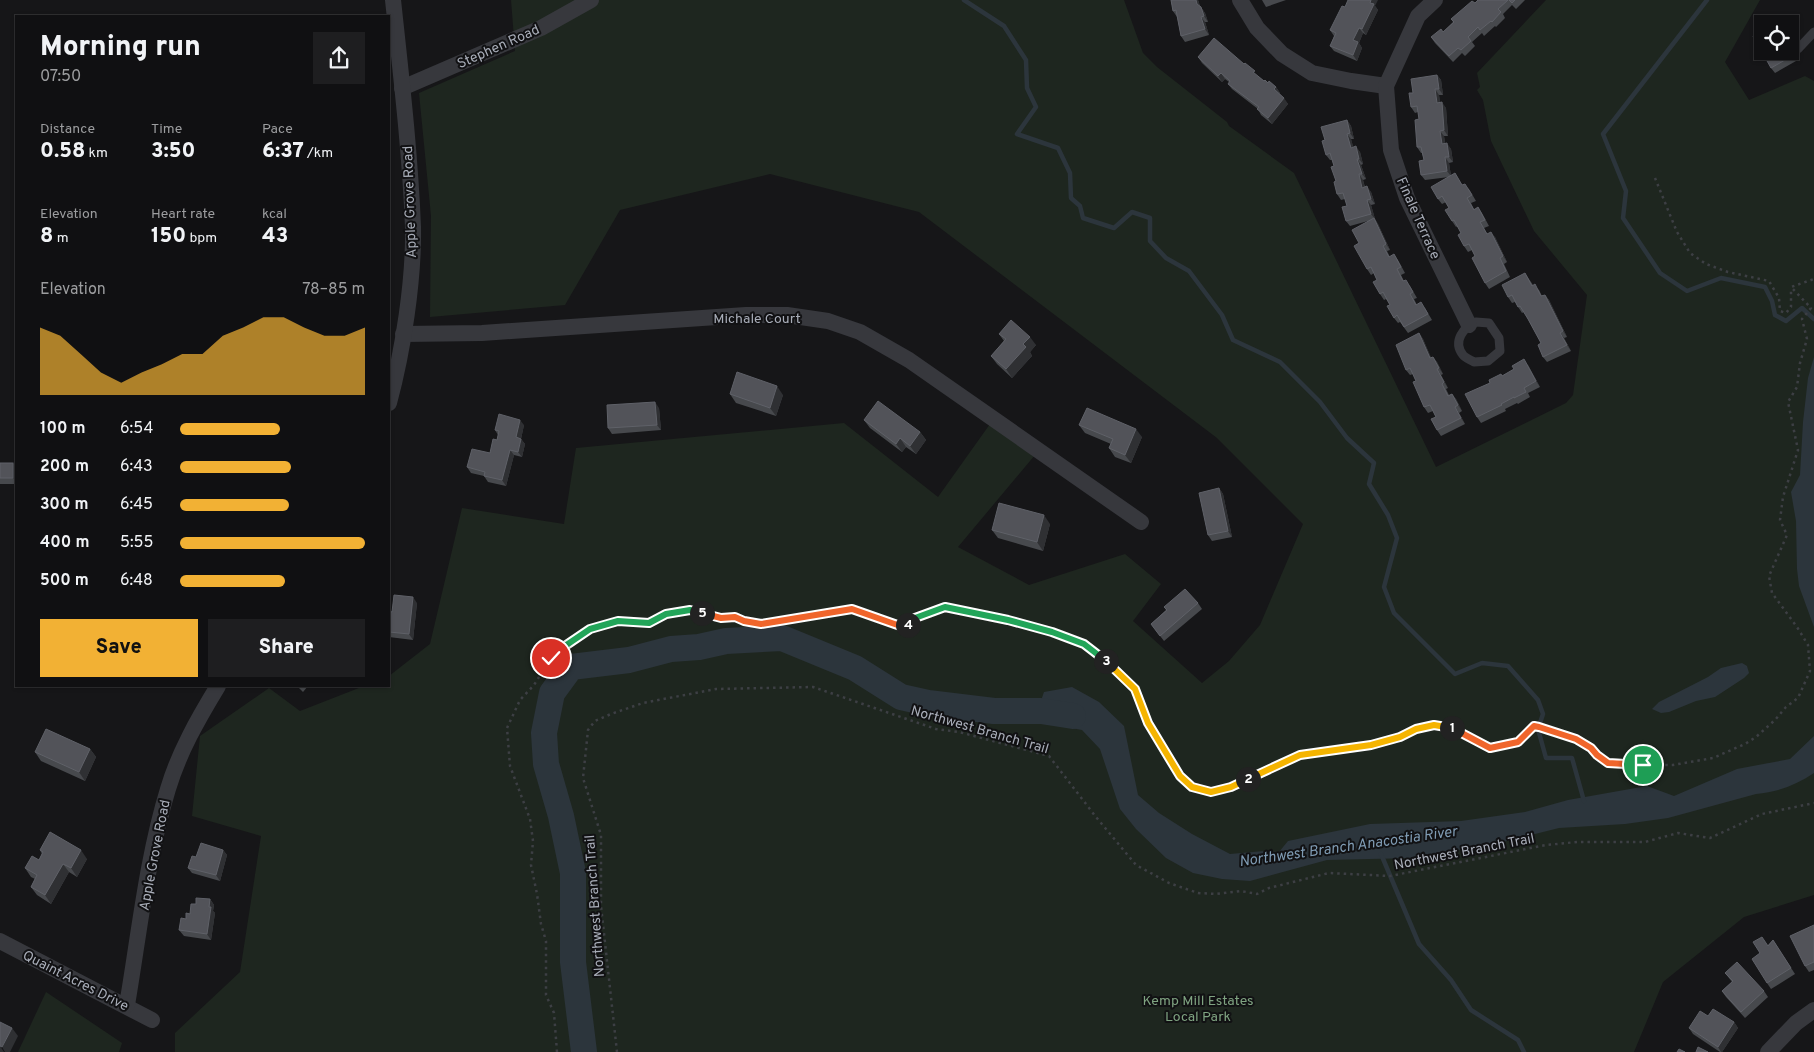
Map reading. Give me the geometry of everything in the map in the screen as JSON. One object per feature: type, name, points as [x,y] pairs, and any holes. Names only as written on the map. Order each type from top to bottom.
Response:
[{"type":"street","name":"Apple Grove Road","points":[[390,399],[395,381],[410,282],[413,228],[393,0]]},
{"type":"street","name":"Stephen Road","points":[[402,88],[541,28],[591,0]]},
{"type":"street","points":[[1240,0],[1257,28],[1282,54],[1312,73],[1386,86]]},
{"type":"street","name":"Finale Terrace","points":[[1435,0],[1418,16],[1386,86],[1391,150],[1407,198],[1469,325]]},
{"type":"street","name":"Michale Court","points":[[403,334],[482,333],[746,315],[787,315],[828,321],[860,332],[909,360],[1141,522]]},
{"type":"street","name":"Apple Grove Road","points":[[127,1005],[156,831],[166,795],[194,726],[217,687]]},
{"type":"street","name":"Quaint Acres Drive","points":[[0,941],[127,1005],[152,1020]]},
{"type":"street","points":[[1768,1052],[1796,1023],[1814,1010]]},
{"type":"lane","points":[[1799,48],[1814,32]]},
{"type":"lane","points":[[1476,322],[1489,323],[1499,338],[1500,350],[1488,361],[1474,362],[1463,355],[1459,342],[1464,329],[1469,325],[1476,322]]},
{"type":"path","points":[[1655,178],[1677,232],[1690,253],[1706,264],[1728,272],[1769,281],[1779,298],[1780,310],[1786,313],[1791,307],[1791,287]]},
{"type":"path","points":[[1791,287],[1814,279]]},
{"type":"path","points":[[556,1052],[554,1013],[546,995],[546,941],[541,924],[531,865],[533,841],[530,819],[510,766],[507,728],[520,700],[534,685],[551,658],[559,650],[590,629],[618,621],[649,623],[666,614],[690,610],[721,618],[735,617],[744,621],[761,624],[852,609],[906,628],[915,618],[945,607],[1008,620],[1052,632],[1084,644],[1109,663],[1135,689],[1148,723],[1180,776],[1192,787],[1211,792],[1231,787],[1300,755],[1371,745],[1400,737],[1416,729],[1434,725],[1453,729],[1490,748],[1518,742],[1534,726],[1539,727],[1576,739],[1591,748],[1608,763],[1673,765],[1713,758],[1745,744],[1756,737],[1786,707],[1798,698],[1810,671],[1808,645],[1772,593],[1769,576],[1787,535],[1780,520],[1782,504],[1798,450],[1788,402],[1797,387],[1800,363],[1807,339],[1802,319],[1812,308],[1791,287]]},
{"type":"path","name":"Northwest Branch Trail","points":[[617,1052],[601,906],[600,835],[583,778],[588,730],[595,721],[642,703],[716,689],[814,687],[936,729],[959,732],[1049,756],[1136,865],[1169,883],[1198,893],[1216,894],[1242,891],[1257,894],[1269,888],[1329,873],[1390,876],[1546,845],[1577,842],[1645,842],[1678,833],[1710,838],[1762,814],[1814,803]]},
{"type":"green space","name":"Kemp Mill Estates Local Park","points":[[511,0],[1124,0],[1143,53],[1157,67],[1227,122],[1229,126],[1294,173],[1436,467],[1566,403],[1573,395],[1587,295],[1534,231],[1491,141],[1483,100],[1477,90],[1480,87],[1477,73],[1546,0],[1760,0],[1725,62],[1749,100],[1805,76],[1814,81],[1814,895],[1744,917],[1663,982],[1634,1052],[175,1052],[175,1033],[240,972],[261,836],[192,816],[200,736],[269,688],[300,711],[361,687],[390,687],[390,675],[430,644],[462,508],[564,524],[576,448],[844,423],[938,497],[990,424],[1035,455],[958,547],[1029,585],[1125,554],[1161,584],[1133,621],[1202,683],[1229,661],[1260,625],[1303,524],[1217,438],[919,212],[770,174],[620,210],[565,305],[430,317],[431,216],[419,93],[515,51]]},
{"type":"green space","points":[[46,992],[122,1043],[119,1052],[18,1052]]},
{"type":"water","points":[[1814,357],[1814,627],[1799,586],[1796,521],[1791,492],[1800,475],[1808,378]]},
{"type":"water","points":[[1742,663],[1747,666],[1749,673],[1715,697],[1696,701],[1669,712],[1661,713],[1652,709],[1659,702],[1708,677],[1721,668]]},
{"type":"water","points":[[1072,687],[1099,702],[1124,726],[1138,795],[1159,813],[1192,834],[1230,854],[1264,851],[1279,852],[1288,841],[1370,824],[1461,821],[1525,812],[1568,800],[1647,786],[1674,796],[1737,769],[1790,759],[1814,736],[1814,773],[1779,790],[1756,794],[1668,818],[1625,824],[1559,828],[1499,843],[1412,858],[1327,860],[1250,881],[1222,879],[1193,873],[1166,858],[1136,829],[1120,809],[1100,749],[1082,730],[1034,721],[1044,692]]},
{"type":"building","points":[[1171,0],[1196,0],[1204,16],[1201,17],[1205,29],[1181,36],[1176,10],[1173,11]]},
{"type":"building","points":[[1348,0],[1371,0],[1370,3],[1374,4],[1362,29],[1359,28],[1353,40],[1358,42],[1353,55],[1330,46],[1336,33],[1330,30],[1342,6],[1345,7]]},
{"type":"building","points":[[1478,0],[1508,0],[1498,9],[1501,12],[1492,22],[1480,30],[1478,27],[1468,37],[1471,41],[1461,50],[1458,48],[1449,56],[1431,37],[1441,29],[1443,32],[1454,22],[1451,19],[1472,1],[1475,3]]},
{"type":"building","points":[[1214,38],[1255,71],[1253,72],[1264,81],[1268,83],[1269,81],[1276,87],[1274,89],[1284,98],[1268,118],[1257,109],[1259,107],[1228,84],[1230,81],[1221,73],[1218,76],[1198,57]]},
{"type":"building","points":[[1766,60],[1785,60],[1771,68]]},
{"type":"building","points":[[1437,75],[1439,89],[1435,89],[1437,103],[1442,102],[1444,130],[1440,131],[1442,144],[1447,143],[1449,157],[1445,157],[1447,171],[1421,175],[1419,161],[1424,160],[1421,147],[1417,147],[1415,120],[1419,119],[1417,106],[1411,107],[1409,93],[1413,93],[1411,79]]},
{"type":"building","points":[[1347,120],[1350,133],[1347,134],[1351,148],[1356,146],[1359,159],[1357,159],[1362,174],[1359,174],[1362,188],[1367,186],[1371,199],[1367,200],[1371,214],[1346,221],[1342,207],[1347,206],[1343,193],[1337,194],[1334,182],[1336,181],[1331,167],[1334,166],[1330,153],[1326,155],[1322,141],[1325,140],[1321,127]]},
{"type":"building","points":[[1455,173],[1462,185],[1465,184],[1472,195],[1467,198],[1474,210],[1478,207],[1485,220],[1480,222],[1487,234],[1491,232],[1503,256],[1500,258],[1506,271],[1485,283],[1472,258],[1475,256],[1469,244],[1464,246],[1458,235],[1461,233],[1454,220],[1452,221],[1445,210],[1449,208],[1442,196],[1438,199],[1431,187]]},
{"type":"building","points":[[1374,218],[1386,244],[1383,246],[1389,257],[1394,254],[1401,267],[1397,269],[1403,281],[1406,280],[1413,292],[1410,294],[1416,305],[1421,302],[1428,314],[1404,327],[1397,315],[1394,318],[1387,306],[1390,305],[1383,292],[1380,294],[1373,282],[1377,280],[1371,267],[1367,269],[1354,246],[1359,243],[1352,230]]},
{"type":"building","points":[[1525,273],[1532,286],[1535,284],[1541,296],[1545,295],[1563,331],[1560,333],[1567,345],[1543,357],[1538,345],[1541,343],[1528,319],[1520,306],[1518,307],[1512,295],[1508,297],[1502,285]]},
{"type":"building","points":[[1011,320],[1030,337],[1023,344],[1026,347],[1006,369],[991,356],[1006,339],[999,334]]},
{"type":"building","points":[[1419,333],[1430,358],[1433,357],[1439,368],[1437,369],[1444,382],[1442,384],[1448,396],[1452,394],[1458,405],[1455,407],[1461,418],[1437,430],[1431,419],[1436,417],[1430,405],[1424,407],[1413,382],[1416,381],[1410,368],[1406,370],[1396,345]]},
{"type":"building","points":[[1524,359],[1536,381],[1524,388],[1526,392],[1477,417],[1465,394],[1490,383],[1489,380],[1501,374],[1502,376],[1514,369],[1512,366]]},
{"type":"building","points":[[737,372],[777,386],[770,408],[730,394]]},
{"type":"building","points":[[878,401],[920,432],[910,446],[900,438],[896,444],[864,420]]},
{"type":"building","points":[[655,402],[657,425],[608,428],[607,405]]},
{"type":"building","points":[[1087,408],[1136,429],[1125,455],[1109,448],[1113,439],[1079,425]]},
{"type":"building","points":[[499,414],[520,420],[516,437],[521,439],[518,452],[510,450],[502,480],[484,476],[485,472],[467,467],[472,449],[490,453],[493,439],[497,440],[499,431],[495,430]]},
{"type":"building","points":[[0,463],[13,463],[13,478],[0,478]]},
{"type":"building","points":[[1219,488],[1228,531],[1208,535],[1199,493]]},
{"type":"building","points":[[999,503],[1044,515],[1037,542],[992,530]]},
{"type":"building","points":[[1185,589],[1198,603],[1160,636],[1151,624],[1167,610],[1164,607]]},
{"type":"building","points":[[394,595],[413,597],[409,634],[390,632],[390,611],[392,612]]},
{"type":"building","points":[[46,729],[90,749],[79,772],[35,752]]},
{"type":"building","points":[[50,832],[81,850],[71,868],[63,864],[45,895],[31,887],[37,875],[25,868],[32,856],[39,860],[43,852],[40,850]]},
{"type":"building","points":[[201,843],[223,850],[216,875],[188,868],[192,856],[196,857]]},
{"type":"building","points":[[196,898],[210,899],[209,907],[211,907],[207,934],[179,930],[181,918],[186,919],[186,913],[190,914],[191,904],[196,904]]},
{"type":"building","points":[[1814,925],[1814,962],[1805,966],[1790,936]]},
{"type":"building","points":[[1762,937],[1768,946],[1773,940],[1791,968],[1767,983],[1752,959],[1760,953],[1753,942]]},
{"type":"building","points":[[1737,962],[1764,991],[1741,1012],[1722,991],[1733,981],[1725,973]]},
{"type":"building","points":[[1713,1009],[1734,1022],[1718,1047],[1689,1028],[1700,1011],[1708,1016]]},
{"type":"building","points":[[0,1022],[12,1028],[2,1047],[0,1046]]},
{"type":"building","points":[[1698,1047],[1708,1052],[1696,1052]]},
{"type":"waterway","points":[[964,0],[1004,26],[1026,60],[1027,88],[1036,107],[1017,134],[1058,148],[1070,173],[1071,198],[1080,206],[1083,218],[1114,228],[1132,212],[1150,218],[1150,241],[1166,258],[1189,271],[1222,315],[1233,340],[1280,362],[1320,402],[1347,438],[1374,463],[1369,484],[1388,515],[1397,538],[1384,587],[1394,613],[1455,674],[1482,663],[1508,666],[1538,700],[1543,714],[1538,729],[1546,758],[1572,758],[1584,801]]},
{"type":"waterway","points":[[1707,0],[1603,134],[1626,191],[1623,218],[1660,273],[1687,291],[1721,278],[1765,287],[1772,301],[1775,315],[1786,321],[1802,308],[1814,319]]},
{"type":"waterway","name":"Northwest Branch Anacostia River","points":[[584,1052],[573,962],[573,873],[561,816],[546,764],[544,733],[552,693],[571,667],[629,660],[671,649],[699,647],[726,641],[782,638],[855,668],[901,697],[928,703],[994,711],[1041,711],[1073,716]]},
{"type":"waterway","points":[[1381,854],[1419,944],[1451,980],[1471,1010],[1518,1040],[1524,1052]]},
{"type":"route","points":[[551,658],[559,650],[590,629],[618,621],[649,623],[666,614],[690,610],[721,618],[735,617],[744,621],[761,624],[852,609],[906,628],[915,618],[945,607],[1008,620],[1052,632],[1084,644],[1109,663],[1135,689],[1148,723],[1180,776],[1192,787],[1211,792],[1231,787],[1276,764],[1300,755],[1371,745],[1400,737],[1416,729],[1434,725],[1453,729],[1490,748],[1518,742],[1534,726],[1576,739],[1591,748],[1608,763],[1643,765]]}]
